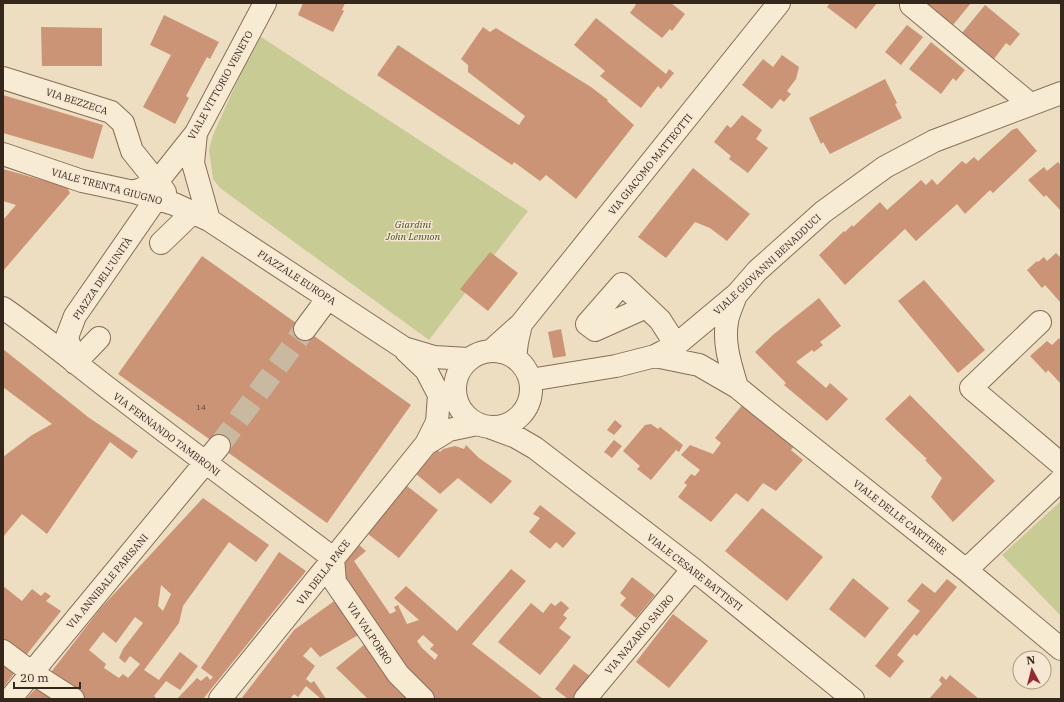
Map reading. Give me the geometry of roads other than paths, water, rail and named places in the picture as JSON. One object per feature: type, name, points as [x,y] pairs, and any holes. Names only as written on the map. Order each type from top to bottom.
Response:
[{"type":"street","name":"VIALE VITTORIO VENETO","points":[[134,192],[178,204],[196,133],[265,3]]},
{"type":"street","name":"VIA GIACOMO MATTEOTTI","points":[[492,350],[521,324],[780,3]]},
{"type":"street","points":[[911,5],[1030,104]]},
{"type":"street","name":"VIA BEZZECA","points":[[3,78],[112,112],[123,123],[132,151],[178,204]]},
{"type":"street","name":"VIALE GIOVANNI BENADDUCI","points":[[530,380],[616,366],[655,356],[676,345],[737,294],[757,271],[823,212],[885,167],[934,141],[1061,93]]},
{"type":"street","points":[[162,243],[193,163],[196,133]]},
{"type":"street","name":"VIALE TRENTA GIUGNO","points":[[3,154],[82,181],[134,192]]},
{"type":"street","name":"PIAZZALE EUROPA","points":[[178,204],[328,298],[404,348],[434,357],[468,359]]},
{"type":"street","name":"PIAZZA DELL'UNITÀ","points":[[75,363],[67,337],[75,316],[178,204]]},
{"type":"street","points":[[737,294],[727,321],[726,344],[737,387]]},
{"type":"street","points":[[305,329],[328,298]]},
{"type":"street","points":[[646,307],[660,320],[676,345]]},
{"type":"street","name":"VIA FERNANDO TAMBRONI","points":[[3,308],[29,326],[205,463],[333,558]]},
{"type":"street","points":[[1040,322],[971,388],[1061,464]]},
{"type":"street","name":"VIA GIACOMO MATTEOTTI","points":[[515,358],[521,324]]},
{"type":"street","points":[[75,363],[99,338]]},
{"type":"street","name":"VIA DELLA PACE","points":[[220,699],[426,444],[437,422],[439,395],[426,370],[404,348]]},
{"type":"street","points":[[492,350],[505,352],[515,358],[524,365],[529,375],[532,387],[528,405],[521,415],[512,422],[501,426],[483,426],[466,417],[459,407],[455,394],[455,381],[460,369],[468,359],[479,353],[492,350]]},
{"type":"street","name":"VIALE DELLE CARTIERE","points":[[655,356],[699,365],[737,387],[966,570],[1061,649]]},
{"type":"street","points":[[528,405],[529,424],[535,448]]},
{"type":"street","name":"VIA DELLA PACE","points":[[426,444],[449,430],[483,426]]},
{"type":"street","name":"VIALE CESARE BATTISTI","points":[[483,426],[516,437],[535,448],[693,569],[853,699]]},
{"type":"street","name":"VIA ANNIBALE PARISANI","points":[[10,699],[219,446]]},
{"type":"street","points":[[966,570],[1061,480]]},
{"type":"street","name":"VIA VALPORRO","points":[[333,558],[336,582],[398,674],[422,699]]},
{"type":"street","name":"VIA NAZARIO SAURO","points":[[585,699],[693,569]]},
{"type":"street","points":[[3,651],[31,672],[73,699]]},
{"type":"tunnel","points":[[219,446],[305,329]]},
{"type":"park label","name":"Giardini John Lennon","points":[[413,230]]}]
